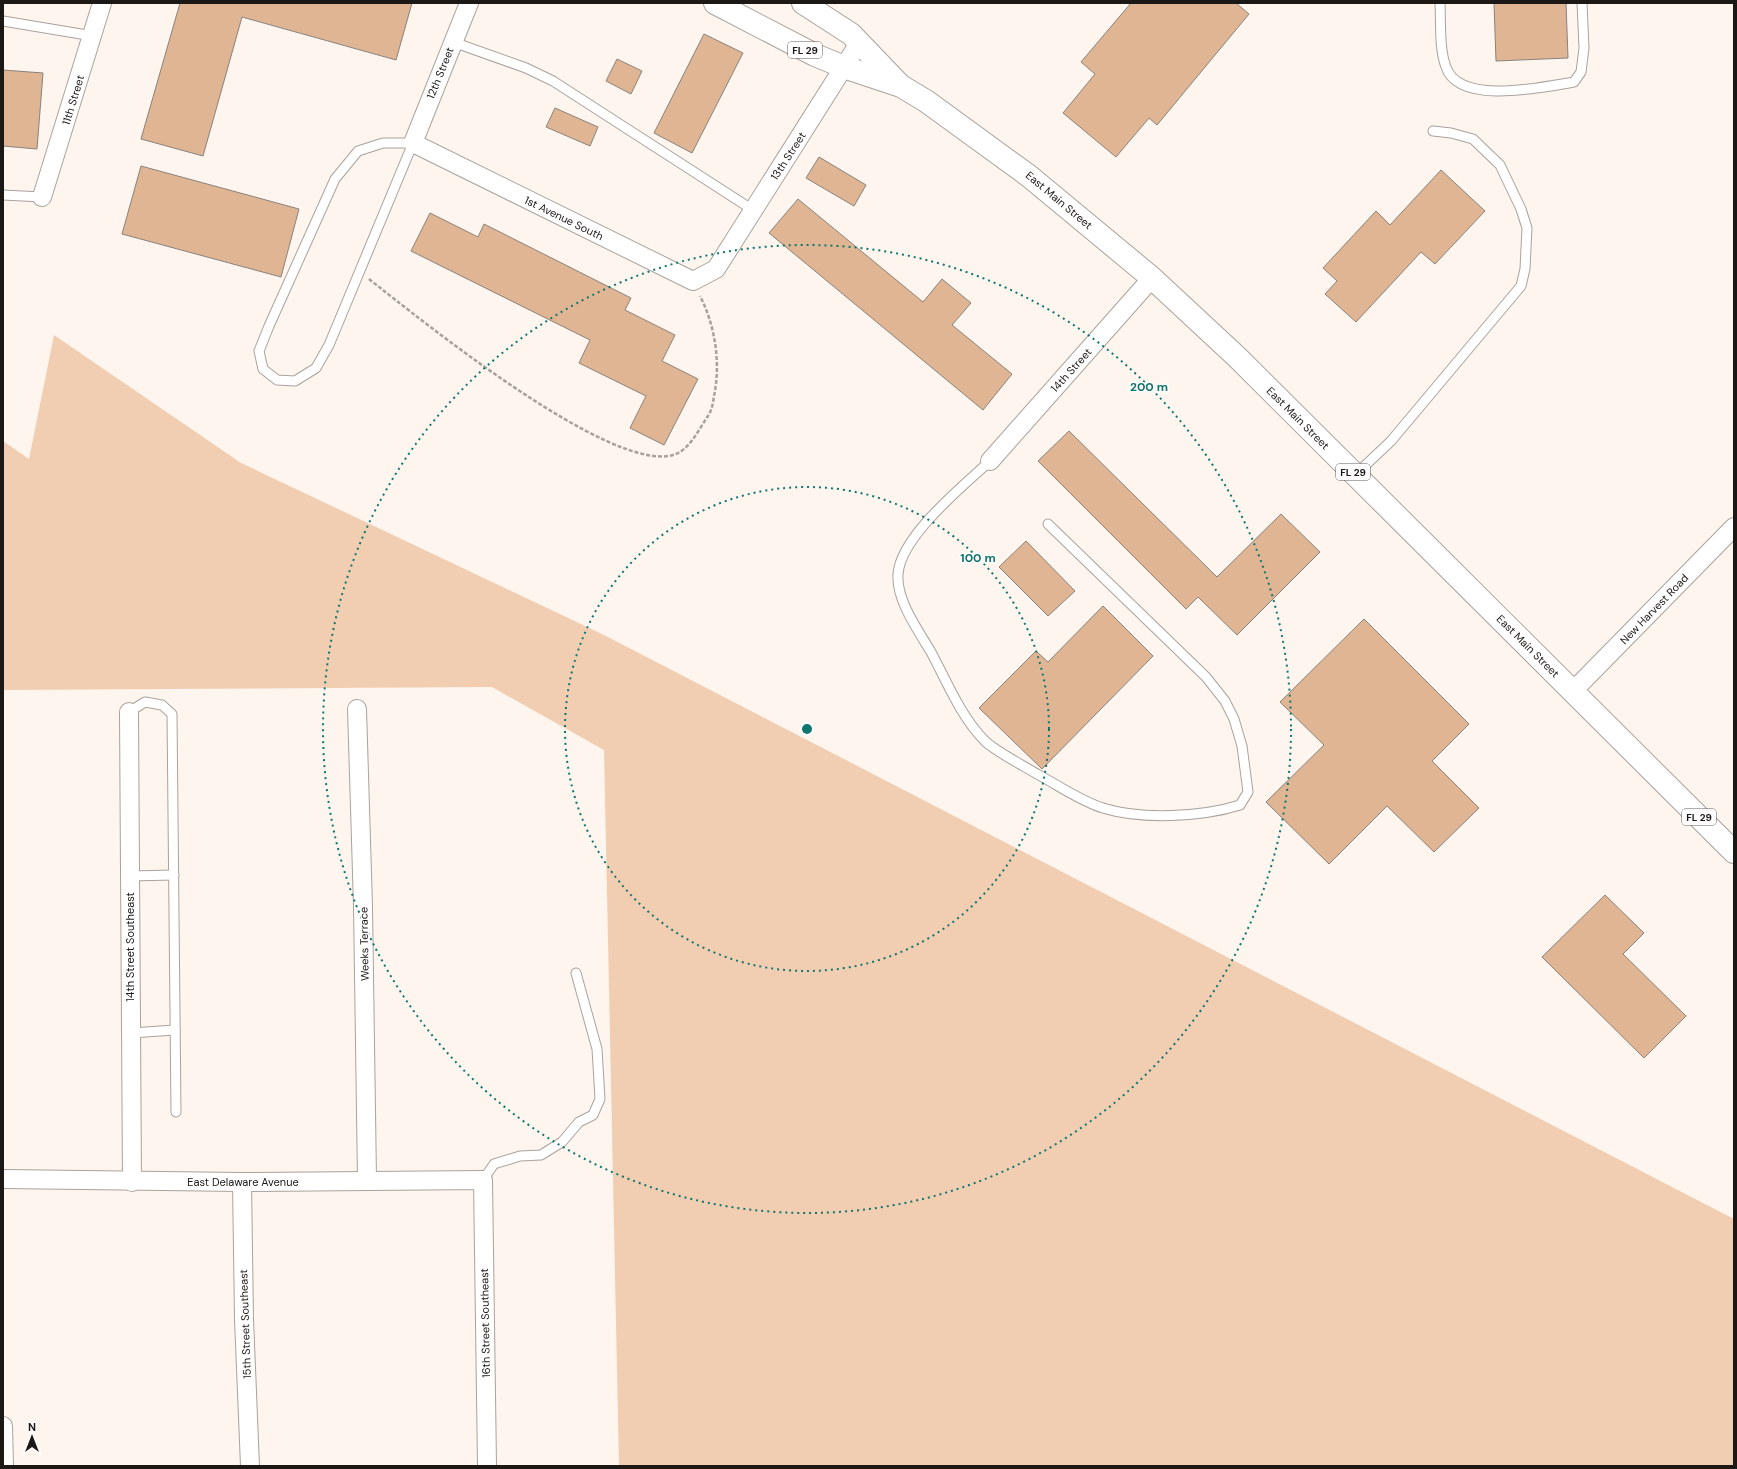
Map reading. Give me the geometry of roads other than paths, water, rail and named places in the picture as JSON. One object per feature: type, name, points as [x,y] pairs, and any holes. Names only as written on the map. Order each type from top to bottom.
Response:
[{"type":"highway","name":"East Main Street","points":[[715,3],[764,30],[844,68],[901,86],[926,101],[1030,176],[1152,278],[1237,356],[1734,852]]},
{"type":"highway","name":"East Main Street","points":[[803,3],[841,27],[859,43],[901,86]]},
{"type":"street","name":"11th Street","points":[[42,197],[102,3]]},
{"type":"street","name":"12th Street","points":[[413,143],[469,3]]},
{"type":"street","name":"13th Street","points":[[716,269],[859,43]]},
{"type":"street","name":"1st Avenue South","points":[[413,143],[693,281],[716,269]]},
{"type":"street","name":"14th Street","points":[[990,461],[1152,278]]},
{"type":"street","name":"New Harvest Road","points":[[1573,691],[1734,527]]},
{"type":"street","name":"Weeks Terrace","points":[[357,709],[363,906],[367,1180]]},
{"type":"street","name":"14th Street Southeast","points":[[129,712],[132,1182]]},
{"type":"street","name":"East Delaware Avenue","points":[[3,1180],[242,1182],[483,1180]]},
{"type":"street","name":"16th Street Southeast","points":[[483,1180],[487,1466]]},
{"type":"street","name":"15th Street Southeast","points":[[242,1182],[244,1319],[250,1466]]},
{"type":"street","points":[[3,1426],[4,1466]]},
{"type":"lane","points":[[1440,3],[1442,42],[1446,67],[1453,79],[1463,85],[1490,92],[1529,89],[1574,82],[1581,72],[1584,48],[1582,3]]},
{"type":"lane","points":[[3,21],[93,36]]},
{"type":"lane","points":[[453,42],[526,68],[553,81],[753,210]]},
{"type":"lane","points":[[1355,475],[1391,441],[1521,286],[1525,269],[1527,228],[1521,208],[1500,164],[1473,139],[1451,133],[1433,131]]},
{"type":"lane","points":[[383,143],[413,143],[329,345],[316,368],[294,381],[277,380],[263,369],[259,351],[335,179],[358,151],[383,143]]},
{"type":"lane","points":[[3,195],[42,197]]},
{"type":"lane","points":[[990,461],[919,529],[903,552],[898,574],[901,597],[967,719],[986,742],[1026,767],[1079,797],[1102,808],[1135,815],[1169,815],[1223,810],[1240,805],[1248,792],[1242,746],[1234,719],[1225,701],[1206,677],[1048,524]]},
{"type":"lane","points":[[129,712],[145,702],[162,704],[172,714],[176,1112]]},
{"type":"lane","points":[[130,876],[174,875]]},
{"type":"lane","points":[[483,1180],[494,1164],[520,1156],[541,1155],[562,1142],[579,1122],[593,1115],[600,1099],[597,1048],[576,973]]},
{"type":"lane","points":[[131,1033],[175,1030]]}]
